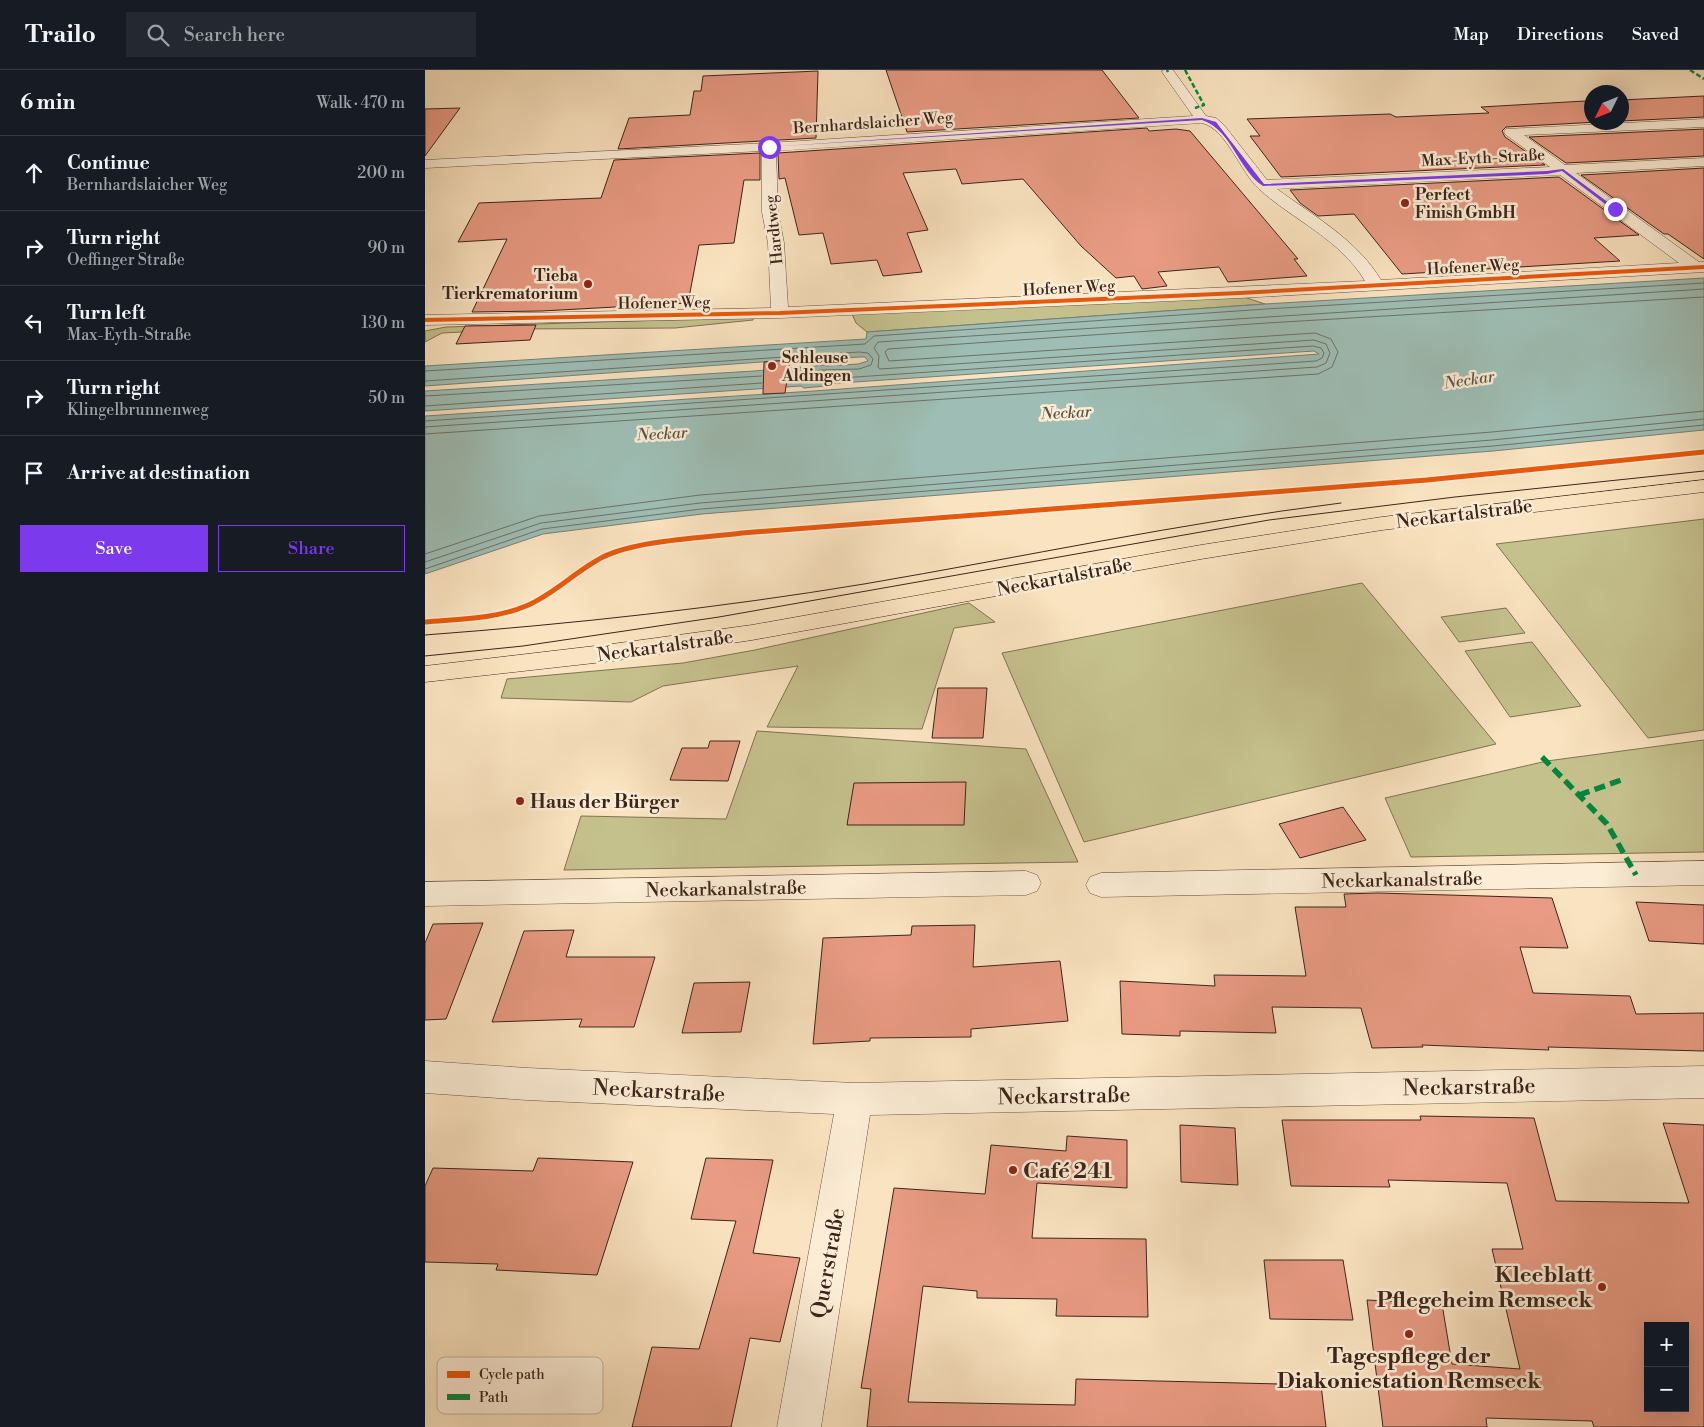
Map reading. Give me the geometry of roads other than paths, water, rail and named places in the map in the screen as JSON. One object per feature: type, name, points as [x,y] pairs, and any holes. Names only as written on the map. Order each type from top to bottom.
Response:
[{"type":"main road","name":"Neckartalstraße","points":[[425,674],[643,649],[797,625],[1120,565],[1337,529],[1486,510],[1704,486]]},
{"type":"street","points":[[1168,72],[1202,119],[1214,123],[1221,130],[1253,175],[1263,185],[1347,249],[1371,275],[1376,286]]},
{"type":"street","name":"Bernhardslaicher Weg","points":[[425,164],[769,147],[1202,119]]},
{"type":"street","name":"Max-Eyth-Straße","points":[[1563,170],[1511,132],[1704,123]]},
{"type":"street","name":"Hardtweg","points":[[769,147],[770,212],[776,243],[780,313]]},
{"type":"street","name":"Max-Eyth-Straße","points":[[1263,185],[1538,173],[1704,162]]},
{"type":"street","points":[[1563,170],[1700,267]]},
{"type":"street","name":"Hofener Weg","points":[[428,321],[780,313],[1376,286],[1700,267]]},
{"type":"street","name":"Neckarkanalstraße","points":[[1101,885],[1704,873]]},
{"type":"street","name":"Neckarkanalstraße","points":[[425,894],[1026,883]]},
{"type":"street","name":"Neckarstraße","points":[[425,1077],[527,1084],[855,1099],[1704,1082]]},
{"type":"street","name":"Querstraße","points":[[799,1427],[855,1099]]},
{"type":"water","name":"Neckar","points":[[1704,278],[1704,430],[1493,451],[702,514],[543,534],[425,574],[425,416],[814,391],[1319,354],[1314,351],[825,384],[825,386],[804,388],[801,386],[425,411],[425,391],[858,364],[868,361],[865,357],[792,362],[790,360],[425,386],[425,366],[866,339],[867,332],[1265,304]]},
{"type":"tram line","points":[[425,656],[523,646],[719,617],[1269,520],[1455,497],[1704,471]]},
{"type":"tram line","points":[[425,635],[535,626],[755,601],[864,584],[1221,520],[1341,503]]},
{"type":"place","name":"Perfect Finish GmbH","points":[[1405,203]]},
{"type":"place","name":"Tieba Tierkrematorium","points":[[588,284]]},
{"type":"place","name":"Schleuse Aldingen","points":[[772,366]]},
{"type":"place","name":"Haus der Bürger","points":[[520,801]]},
{"type":"place","name":"Café 241","points":[[1013,1170]]},
{"type":"place","name":"Kleeblatt Pflegeheim Remseck","points":[[1602,1287]]},
{"type":"place","name":"Tagespflege der Diakoniestation Remseck","points":[[1409,1334]]}]
